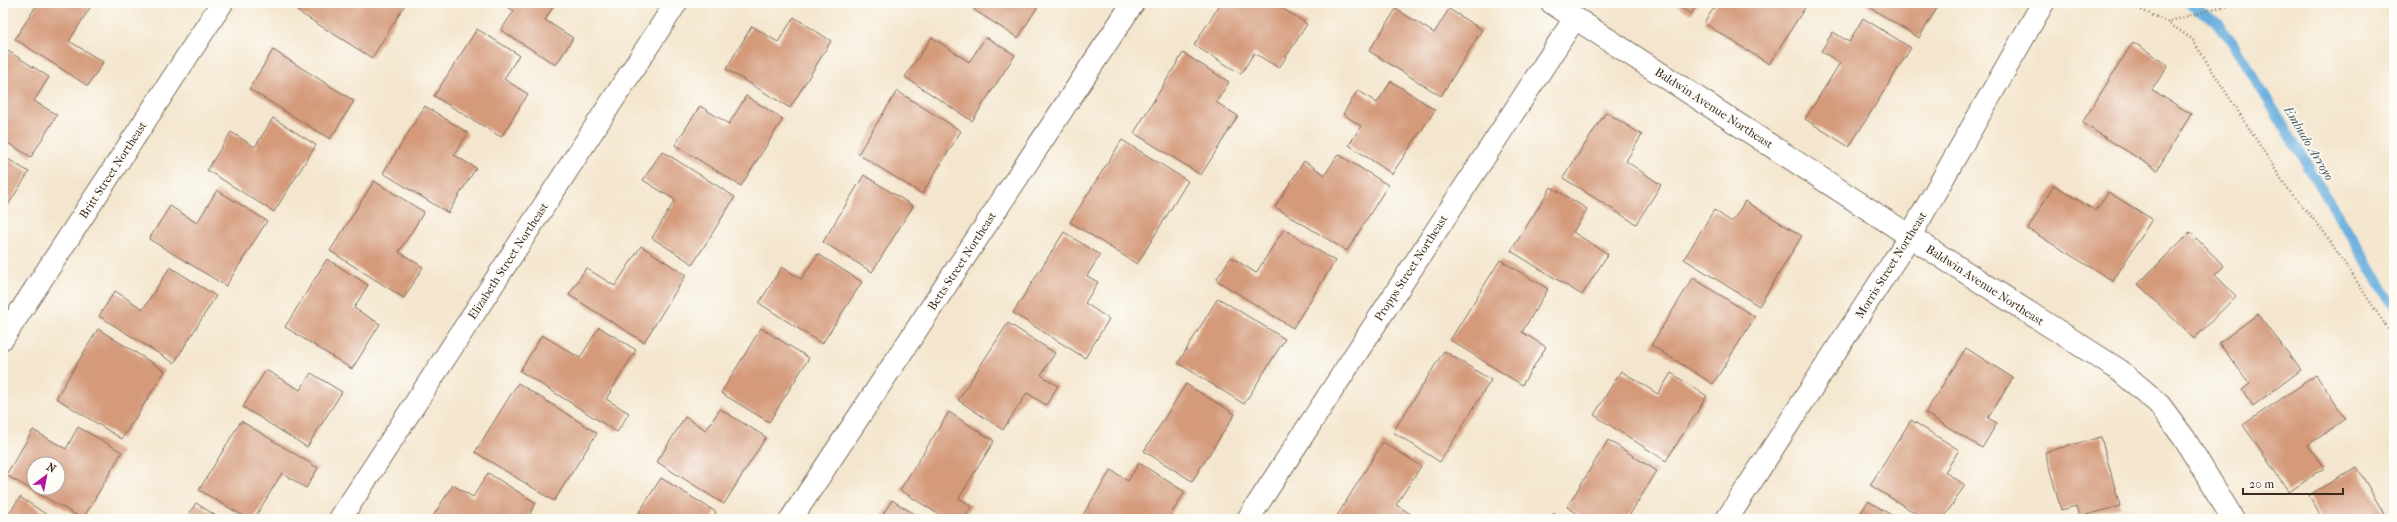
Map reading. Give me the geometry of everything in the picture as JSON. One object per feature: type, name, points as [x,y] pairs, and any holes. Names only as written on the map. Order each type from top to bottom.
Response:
[{"type":"street","name":"Britt Street Northeast","points":[[3,338],[222,3]]},
{"type":"street","name":"Elizabeth Street Northeast","points":[[340,519],[676,3]]},
{"type":"street","name":"Betts Street Northeast","points":[[791,519],[1133,3]]},
{"type":"street","name":"Baldwin Avenue Northeast","points":[[1552,3],[2119,370],[2158,404],[2184,438],[2233,519]]},
{"type":"street","name":"Morris Street Northeast","points":[[1727,519],[1910,236],[2043,3]]},
{"type":"street","name":"Propps Street Northeast","points":[[1248,519],[1575,18]]},
{"type":"path","points":[[2127,3],[2167,22],[2192,39],[2287,188],[2324,232],[2394,338]]},
{"type":"path","points":[[2167,22],[2186,18],[2234,3]]},
{"type":"building","points":[[38,3],[93,3],[69,41],[103,62],[88,86],[15,39]]},
{"type":"building","points":[[126,3],[136,3],[133,7]]},
{"type":"building","points":[[302,3],[406,3],[372,58],[297,11]]},
{"type":"building","points":[[502,3],[555,3],[545,20],[573,38],[556,65],[501,30],[514,11]]},
{"type":"building","points":[[978,3],[1040,3],[1018,38],[974,10]]},
{"type":"building","points":[[1221,3],[1274,3],[1307,24],[1279,68],[1254,53],[1241,74],[1194,45]]},
{"type":"building","points":[[1673,3],[1698,3],[1691,14]]},
{"type":"building","points":[[1717,3],[1808,3],[1769,64],[1704,23]]},
{"type":"building","points":[[1863,3],[1940,3],[1919,38]]},
{"type":"building","points":[[1396,9],[1434,33],[1449,9],[1482,30],[1441,96],[1369,51]]},
{"type":"building","points":[[794,17],[831,41],[790,108],[726,69],[752,26],[778,42]]},
{"type":"building","points":[[1863,18],[1911,48],[1849,147],[1805,119],[1840,63],[1821,51],[1833,32],[1849,42]]},
{"type":"building","points":[[477,29],[519,55],[504,79],[528,94],[501,137],[434,96]]},
{"type":"building","points":[[932,37],[969,62],[986,37],[1015,55],[972,121],[905,77]]},
{"type":"building","points":[[2133,42],[2168,65],[2152,90],[2191,114],[2157,170],[2082,123]]},
{"type":"building","points":[[273,50],[354,101],[330,139],[249,89]]},
{"type":"building","points":[[8,51],[49,77],[34,101],[57,115],[31,157],[3,140],[3,59]]},
{"type":"building","points":[[1183,53],[1229,82],[1216,102],[1238,116],[1201,175],[1134,133]]},
{"type":"building","points":[[1391,81],[1435,110],[1392,174],[1349,145],[1361,126],[1343,114],[1358,90],[1377,103]]},
{"type":"building","points":[[897,91],[961,131],[922,194],[858,154]]},
{"type":"building","points":[[746,96],[783,119],[741,186],[675,145],[700,106],[729,124]]},
{"type":"building","points":[[425,106],[468,133],[454,155],[476,168],[448,213],[383,173]]},
{"type":"building","points":[[1606,112],[1642,135],[1626,161],[1661,185],[1636,224],[1563,178]]},
{"type":"building","points":[[273,118],[316,145],[274,212],[207,170],[231,132],[255,147]]},
{"type":"building","points":[[1122,140],[1188,181],[1137,264],[1070,222]]},
{"type":"building","points":[[662,151],[735,197],[693,264],[652,238],[675,200],[643,180]]},
{"type":"building","points":[[1338,154],[1388,185],[1347,251],[1275,207],[1304,161],[1325,175]]},
{"type":"building","points":[[3,156],[29,172],[3,213]]},
{"type":"building","points":[[864,175],[913,206],[872,272],[823,242]]},
{"type":"building","points":[[374,181],[424,212],[399,252],[423,267],[404,298],[330,251]]},
{"type":"building","points":[[2054,185],[2096,211],[2108,192],[2152,219],[2113,281],[2028,229]]},
{"type":"building","points":[[1551,187],[1587,209],[1573,232],[1608,254],[1582,295],[1511,251]]},
{"type":"building","points":[[217,190],[267,221],[226,286],[149,239],[170,206],[197,223]]},
{"type":"building","points":[[1745,201],[1802,236],[1759,306],[1684,259],[1714,210],[1732,222]]},
{"type":"building","points":[[1284,229],[1335,261],[1293,328],[1216,280],[1231,257],[1256,273]]},
{"type":"building","points":[[1064,232],[1100,255],[1087,276],[1098,282],[1085,303],[1109,319],[1085,358],[1013,313]]},
{"type":"building","points":[[2190,232],[2224,266],[2215,275],[2236,296],[2194,339],[2138,284]]},
{"type":"building","points":[[641,246],[686,275],[644,342],[569,295],[586,268],[615,286]]},
{"type":"building","points":[[818,254],[862,282],[822,344],[759,303],[782,267],[801,279]]},
{"type":"building","points":[[327,259],[368,285],[354,308],[380,324],[352,369],[285,327]]},
{"type":"building","points":[[1500,260],[1548,289],[1522,332],[1546,347],[1522,385],[1450,340]]},
{"type":"building","points":[[170,267],[216,296],[174,363],[99,316],[115,291],[143,309]]},
{"type":"building","points":[[1693,278],[1755,317],[1713,384],[1651,345]]},
{"type":"building","points":[[1218,298],[1285,339],[1244,404],[1178,363]]},
{"type":"building","points":[[2258,314],[2301,370],[2253,406],[2242,390],[2250,384],[2219,343]]},
{"type":"building","points":[[1008,323],[1055,353],[1041,375],[1058,386],[1046,405],[1027,393],[1003,430],[958,400]]},
{"type":"building","points":[[599,327],[636,350],[606,399],[629,413],[617,432],[520,371],[542,335],[580,358]]},
{"type":"building","points":[[761,328],[809,358],[769,422],[721,393]]},
{"type":"building","points":[[98,329],[165,371],[122,439],[56,398]]},
{"type":"building","points":[[1966,348],[2013,378],[1988,418],[1997,423],[1982,448],[1925,413]]},
{"type":"building","points":[[1444,351],[1491,380],[1440,462],[1393,432]]},
{"type":"building","points":[[266,370],[300,390],[311,373],[342,392],[307,447],[243,407]]},
{"type":"building","points":[[1621,371],[1658,394],[1671,373],[1707,396],[1666,461],[1594,415]]},
{"type":"building","points":[[2316,375],[2346,419],[2308,445],[2324,468],[2289,492],[2243,425]]},
{"type":"building","points":[[518,383],[597,433],[554,501],[475,452]]},
{"type":"building","points":[[1186,384],[1235,414],[1192,481],[1144,451]]},
{"type":"building","points":[[720,409],[766,437],[724,504],[657,462],[685,417],[706,430]]},
{"type":"building","points":[[949,412],[994,441],[959,498],[972,506],[964,519],[946,519],[900,490]]},
{"type":"building","points":[[1911,420],[1959,450],[1945,472],[1965,485],[1943,519],[1925,519],[1870,485]]},
{"type":"building","points":[[241,421],[318,468],[306,488],[282,473],[254,519],[248,519],[199,490]]},
{"type":"building","points":[[78,427],[122,452],[83,519],[43,496],[66,496],[66,456],[26,456],[26,486],[6,475],[33,430],[66,449]]},
{"type":"building","points":[[2101,437],[2120,506],[2079,517],[2076,506],[2061,510],[2045,452]]},
{"type":"building","points":[[1608,440],[1657,471],[1627,519],[1586,519],[1567,507]]},
{"type":"building","points":[[1383,442],[1421,466],[1396,505],[1419,519],[1335,519]]},
{"type":"building","points":[[1139,463],[1185,492],[1168,519],[1087,519],[1082,516],[1111,470],[1128,481]]},
{"type":"building","points":[[2357,467],[2387,519],[2322,519],[2309,495]]},
{"type":"building","points":[[488,473],[536,503],[527,519],[431,519],[453,485],[473,497]]},
{"type":"building","points":[[661,478],[716,512],[712,519],[635,519]]},
{"type":"building","points":[[20,497],[53,519],[6,519]]},
{"type":"building","points":[[892,500],[922,519],[880,519]]},
{"type":"building","points":[[1868,501],[1898,519],[1857,519]]},
{"type":"building","points":[[196,503],[221,519],[186,519]]},
{"type":"building","points":[[1554,513],[1563,519],[1550,519]]},
{"type":"waterway","name":"Embudo Arroyo","points":[[2190,3],[2216,22],[2233,43],[2394,307]]}]
